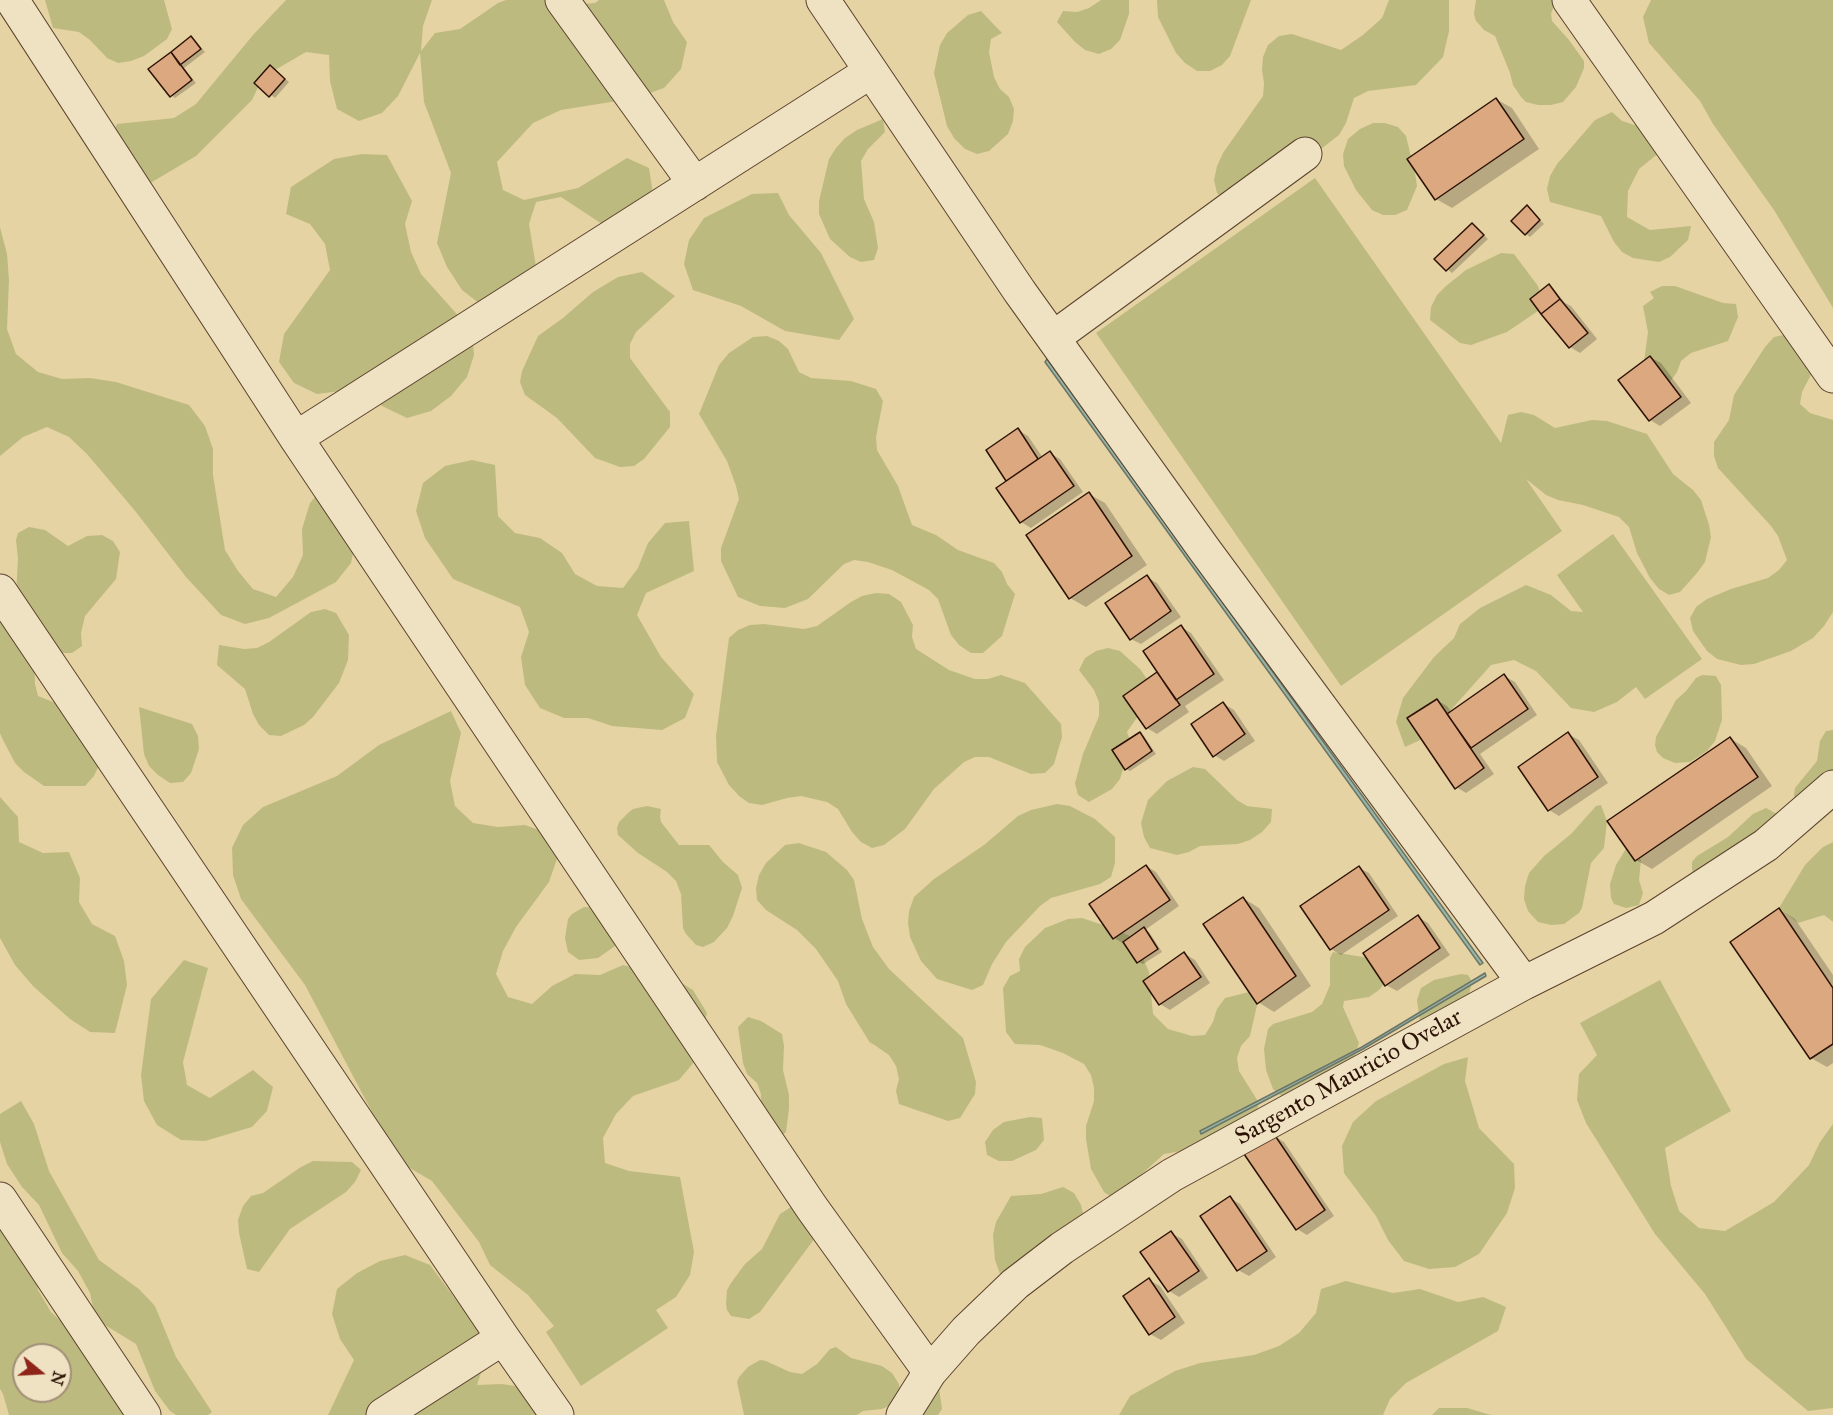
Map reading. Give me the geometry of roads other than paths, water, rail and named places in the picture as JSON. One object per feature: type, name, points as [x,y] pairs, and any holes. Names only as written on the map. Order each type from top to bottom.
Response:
[{"type":"street","points":[[12,0],[296,438],[812,1208],[930,1372]]},
{"type":"street","points":[[562,0],[695,184]]},
{"type":"street","points":[[823,0],[1053,338],[1204,549],[1524,983]]},
{"type":"street","points":[[1569,0],[1833,376]]},
{"type":"street","points":[[296,438],[870,72]]},
{"type":"street","points":[[1053,338],[1305,154]]},
{"type":"street","points":[[0,591],[557,1415]]},
{"type":"street","name":"Sargento Mauricio Ovelar","points":[[903,1415],[930,1372],[966,1331],[1016,1284],[1062,1248],[1172,1175],[1524,983],[1654,918],[1766,845],[1833,787]]},
{"type":"street","points":[[0,1198],[144,1415]]},
{"type":"street","points":[[382,1415],[503,1338]]}]
